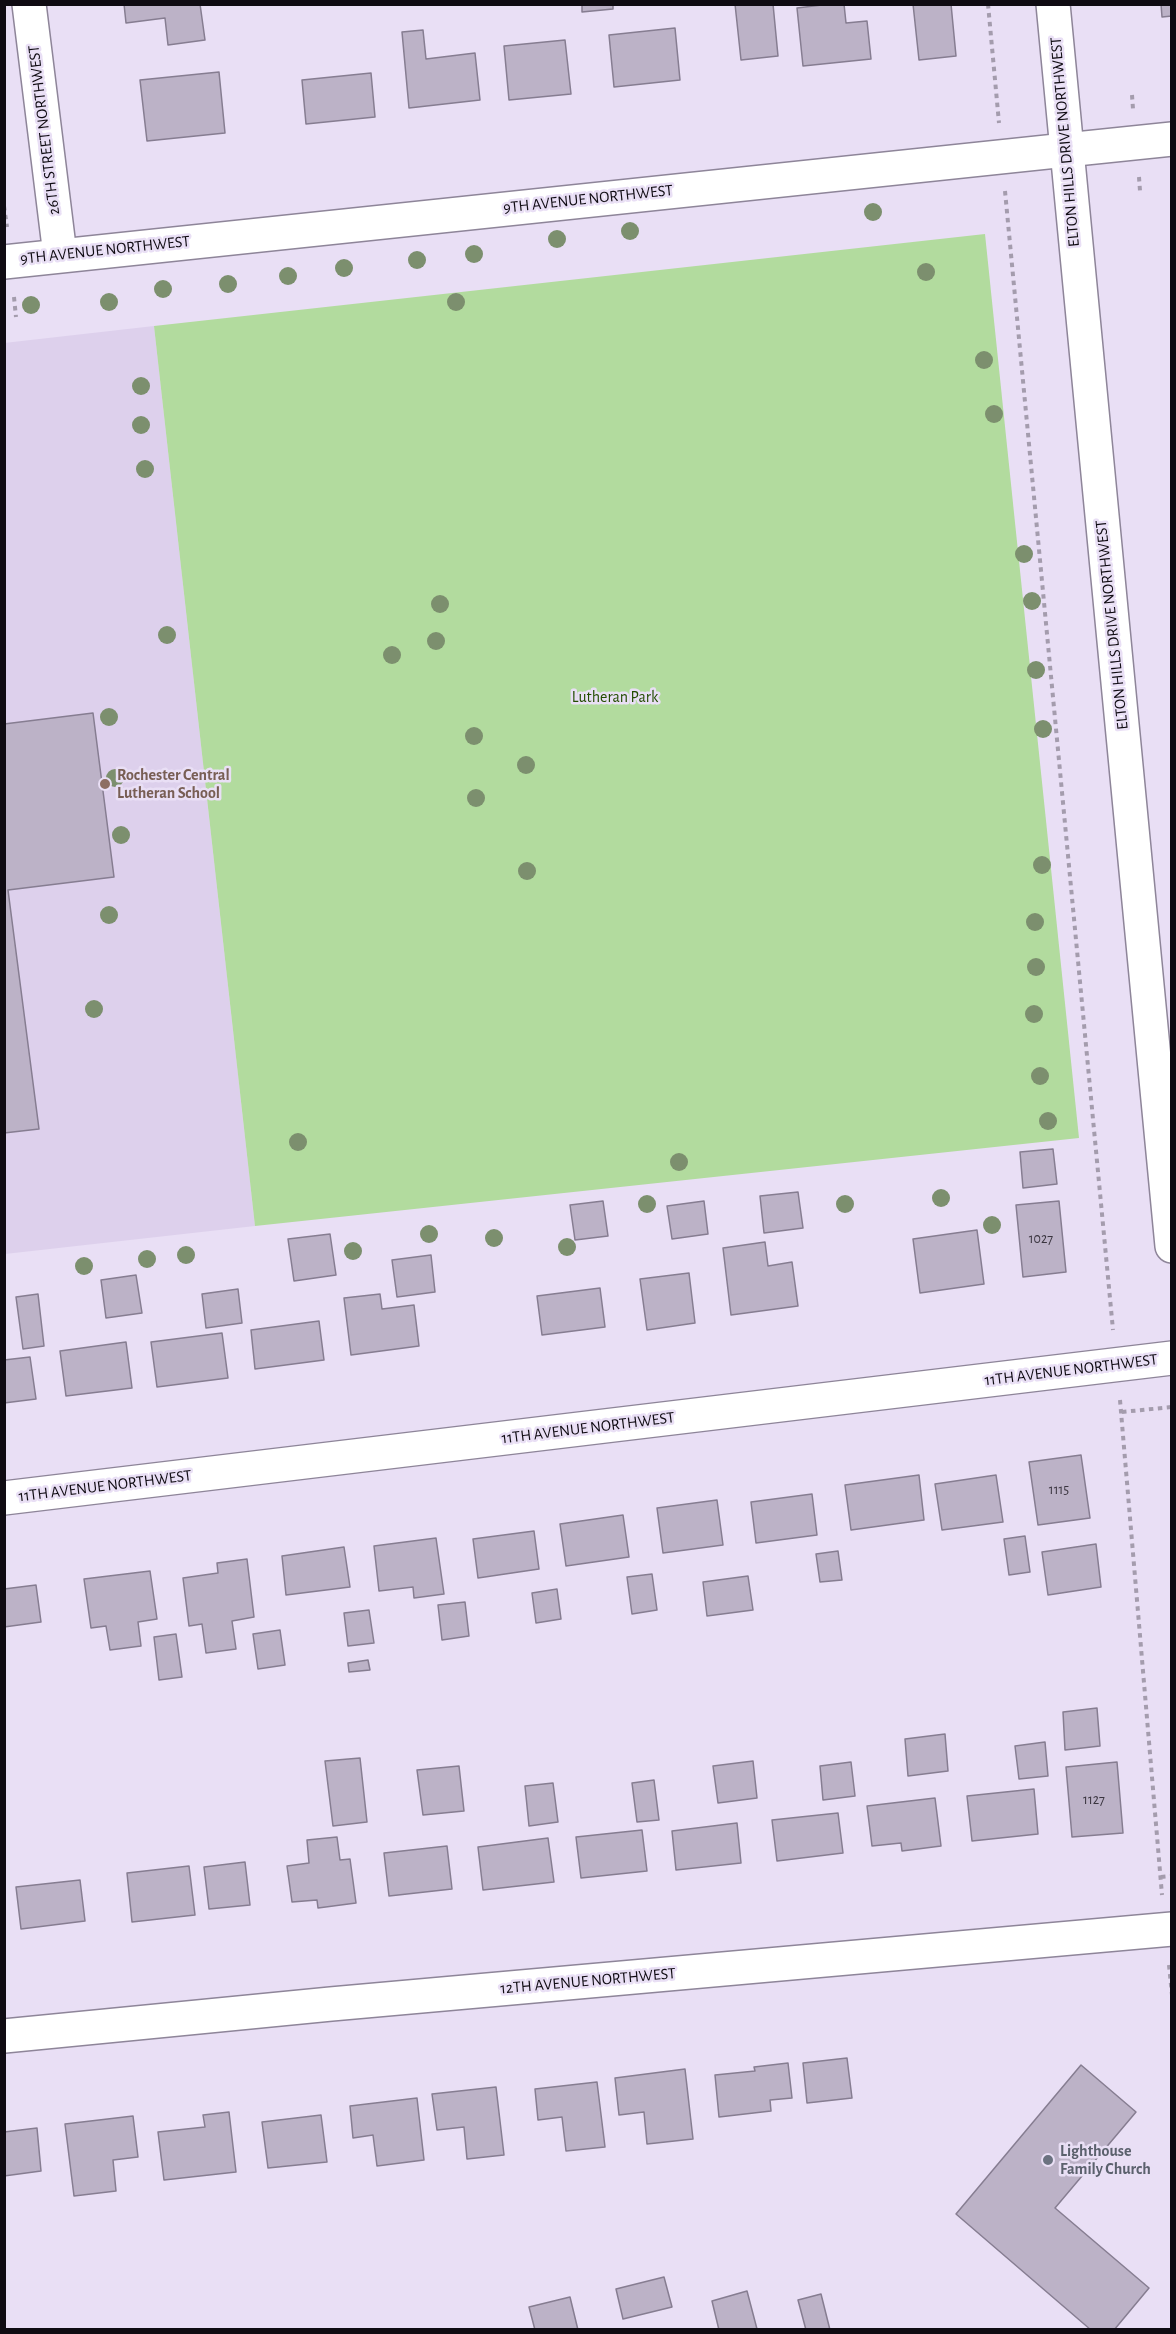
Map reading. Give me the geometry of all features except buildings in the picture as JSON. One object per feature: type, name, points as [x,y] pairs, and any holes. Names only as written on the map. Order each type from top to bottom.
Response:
[{"type":"street","name":"26TH STREET NORTHWEST","points":[[29,4],[60,255]]},
{"type":"street","name":"ELTON HILLS DRIVE NORTHWEST","points":[[1053,4],[1172,1246]]},
{"type":"street","name":"9TH AVENUE NORTHWEST","points":[[4,262],[1172,139]]},
{"type":"street","name":"11TH AVENUE NORTHWEST","points":[[4,1498],[1172,1358]]},
{"type":"street","name":"12TH AVENUE NORTHWEST","points":[[4,2036],[1172,1929]]},
{"type":"path","points":[[988,4],[997,100]]},
{"type":"path","points":[[1007,210],[1112,1316]]},
{"type":"path","points":[[1172,1407],[1122,1412],[1161,1877],[1172,1876]]},
{"type":"path","points":[[1172,1984],[1172,1995]]},
{"type":"shaded area","name":"Rochester Central Lutheran School","points":[[154,326],[255,1226],[5,1254],[4,343]]},
{"type":"green space","name":"Lutheran Park","points":[[985,234],[1079,1138],[255,1226],[154,326]]},
{"type":"place","name":"Rochester Central Lutheran School","points":[[105,784]]},
{"type":"place","name":"Lighthouse Family Church","points":[[1048,2160]]}]
